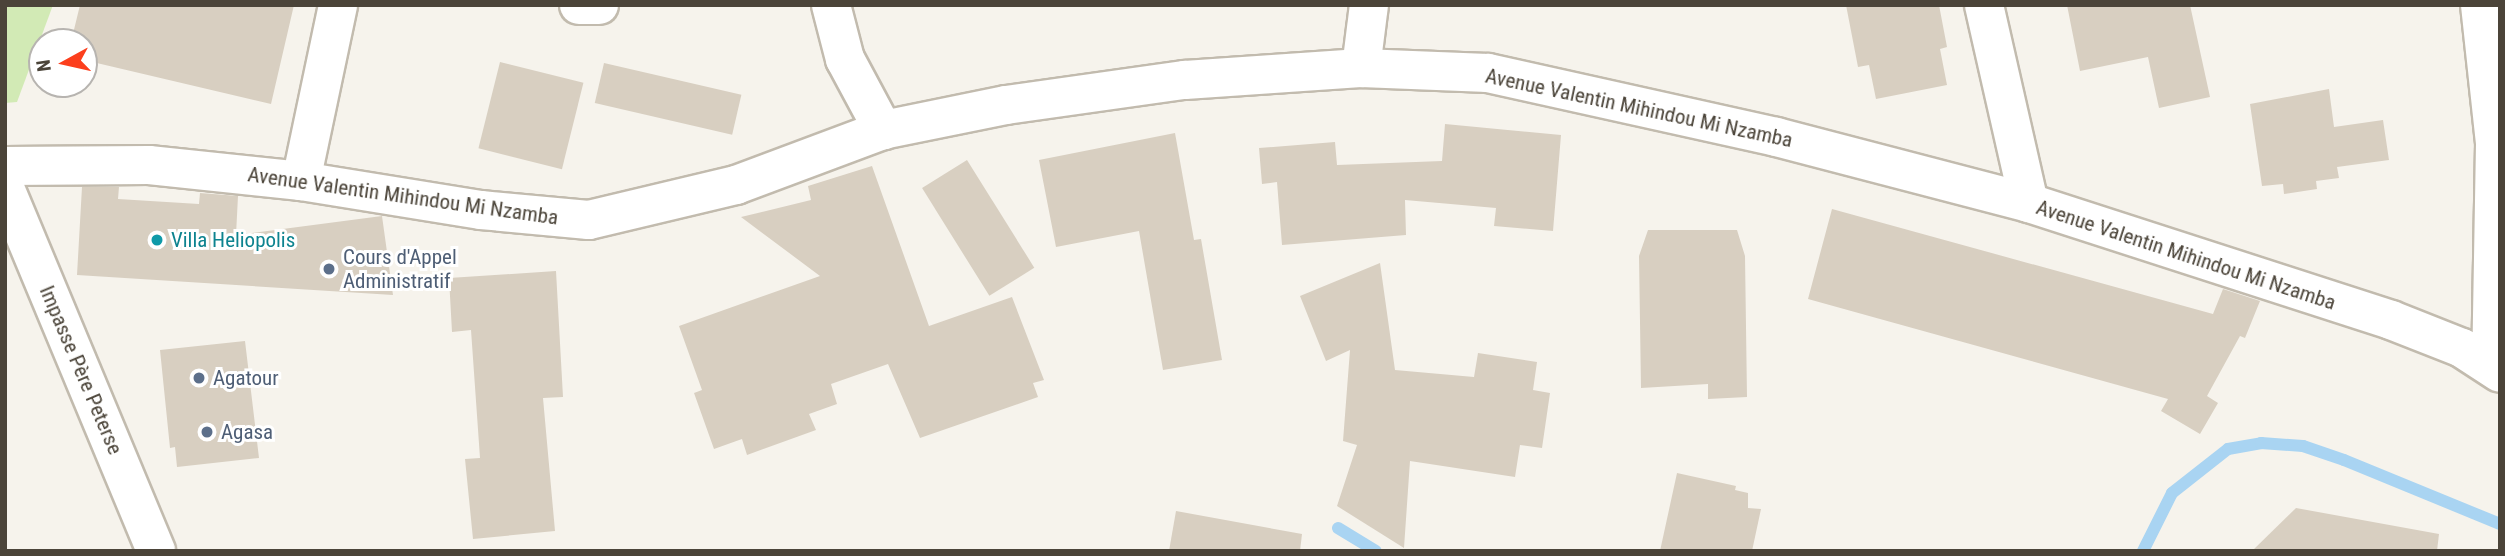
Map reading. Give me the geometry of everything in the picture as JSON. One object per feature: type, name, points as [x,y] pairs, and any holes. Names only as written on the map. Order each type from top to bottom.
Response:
[{"type":"street","points":[[302,181],[338,5]]},
{"type":"street","points":[[579,5],[599,5]]},
{"type":"street","points":[[831,5],[845,59],[883,130]]},
{"type":"street","points":[[1361,68],[1369,5]]},
{"type":"street","points":[[1984,5],[2029,203]]},
{"type":"street","points":[[2480,5],[2497,144],[2495,369]]},
{"type":"street","name":"Avenue Valentin Mihindou Mi Nzamba","points":[[5,166],[149,165],[302,181],[481,210],[589,220],[736,185],[883,130],[1006,105],[1185,80],[1361,68],[1488,73],[1548,83],[2029,203],[2391,320],[2495,369]]},
{"type":"street","name":"Impasse Père Peterse","points":[[5,188],[156,551]]},
{"type":"green space","points":[[5,5],[53,5],[44,28],[28,28],[28,72],[17,102],[5,103]]},
{"type":"building","points":[[80,5],[294,5],[271,104],[98,63],[98,28],[74,28]]},
{"type":"building","points":[[1846,5],[1939,5],[1947,47],[1940,49],[1947,85],[1876,99],[1869,65],[1858,67]]},
{"type":"building","points":[[2067,5],[2190,5],[2210,97],[2159,108],[2148,57],[2080,71]]},
{"type":"building","points":[[500,62],[583,83],[562,169],[478,148]]},
{"type":"building","points":[[604,63],[741,95],[732,135],[595,103]]},
{"type":"building","points":[[2329,89],[2334,127],[2383,120],[2389,160],[2337,167],[2339,178],[2316,181],[2317,189],[2284,194],[2283,184],[2262,186],[2250,104]]},
{"type":"building","points":[[1445,124],[1561,135],[1553,231],[1494,226],[1496,208],[1405,200],[1406,235],[1282,245],[1277,182],[1262,184],[1259,148],[1335,142],[1337,165],[1442,161]]},
{"type":"building","points":[[1175,133],[1194,240],[1201,239],[1222,360],[1163,370],[1139,231],[1056,247],[1039,160]]},
{"type":"building","points":[[967,160],[1034,268],[989,296],[922,188]]},
{"type":"building","points":[[872,166],[929,326],[1012,297],[1044,380],[1033,383],[1038,397],[920,438],[888,364],[831,384],[837,404],[809,414],[816,430],[747,455],[742,439],[714,449],[694,393],[702,390],[679,326],[820,276],[741,217],[811,200],[808,186]]},
{"type":"building","points":[[82,187],[119,187],[118,199],[199,204],[200,193],[238,196],[236,235],[382,216],[393,295],[77,275]]},
{"type":"building","points":[[1832,209],[2213,314],[2223,289],[2260,301],[2245,338],[2240,336],[2207,396],[2218,403],[2200,434],[2161,411],[2168,399],[1808,299]]},
{"type":"building","points":[[1648,230],[1737,230],[1745,256],[1747,397],[1708,399],[1708,384],[1641,388],[1639,256]]},
{"type":"building","points":[[1380,263],[1395,370],[1474,377],[1478,353],[1537,362],[1533,390],[1550,393],[1542,448],[1520,445],[1515,477],[1410,461],[1404,548],[1337,506],[1357,445],[1343,441],[1350,350],[1326,361],[1300,296]]},
{"type":"building","points":[[556,271],[563,397],[543,398],[555,531],[473,539],[465,459],[480,458],[471,330],[452,332],[449,278]]},
{"type":"building","points":[[245,341],[259,458],[177,467],[175,447],[170,448],[160,350]]},
{"type":"building","points":[[1677,473],[1736,486],[1735,490],[1748,493],[1748,508],[1761,509],[1752,551],[1660,551]]},
{"type":"building","points":[[2296,508],[2439,534],[2437,551],[2252,551]]},
{"type":"building","points":[[1176,511],[1302,534],[1300,551],[1169,551]]},
{"type":"waterway","points":[[2143,551],[2172,493],[2228,449],[2261,443],[2303,446],[2500,524]]},
{"type":"waterway","points":[[1338,528],[1376,551]]},
{"type":"place","name":"Villa Heliopolis","points":[[157,240]]},
{"type":"place","name":"Cours d'Appel Administratif","points":[[329,269]]},
{"type":"place","name":"Agatour","points":[[199,378]]},
{"type":"place","name":"Agasa","points":[[207,432]]}]
